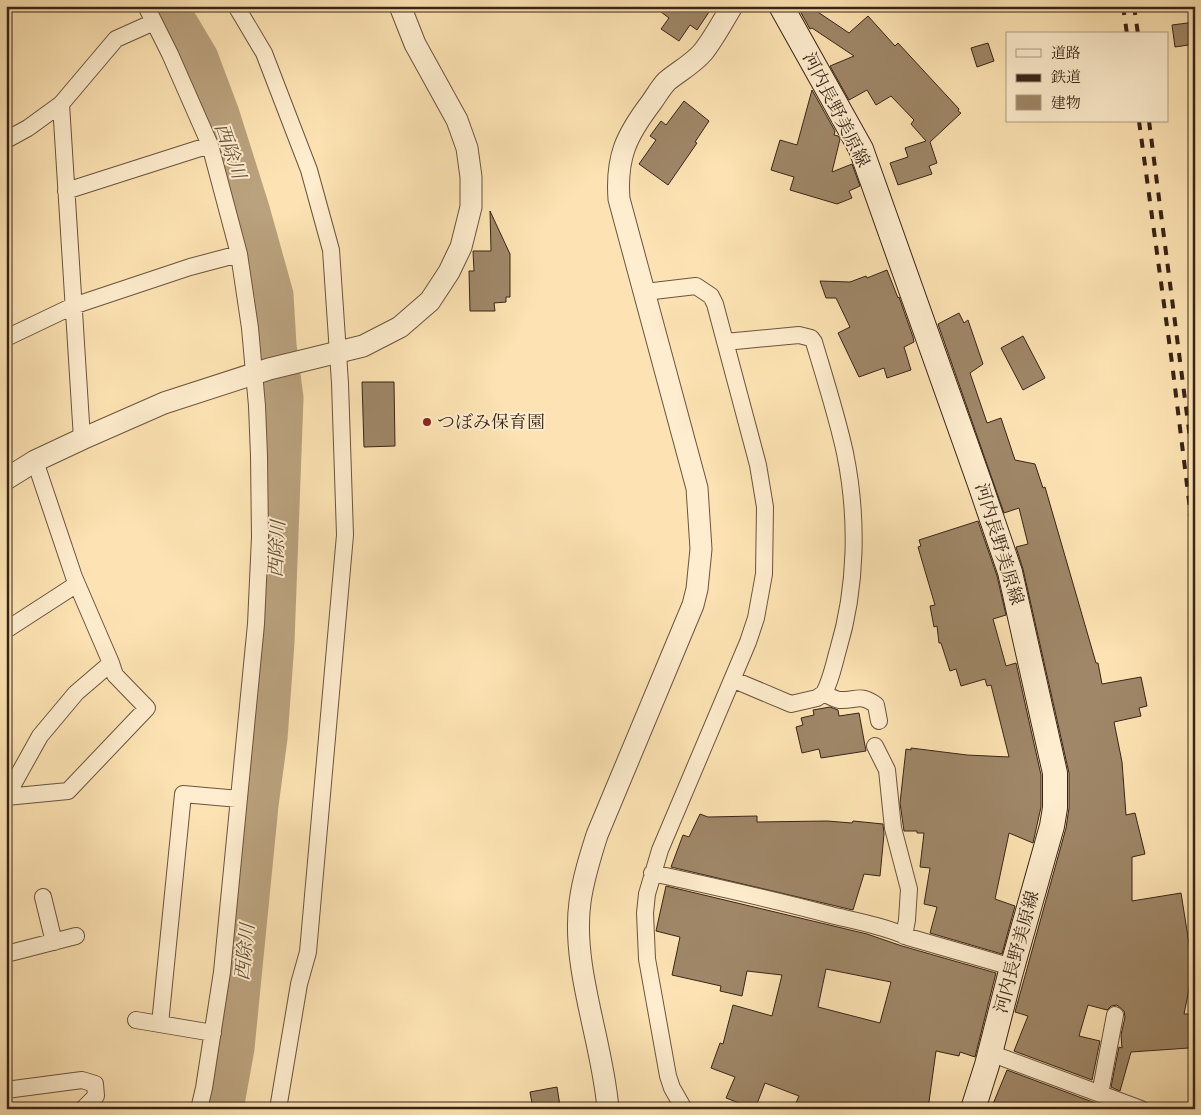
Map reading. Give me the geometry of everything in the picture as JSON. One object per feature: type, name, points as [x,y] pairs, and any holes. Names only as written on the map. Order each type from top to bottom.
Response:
[{"type":"main road","name":"河内長野美原線","points":[[781,6],[861,149],[1010,572],[1055,773],[1055,808],[1052,826],[973,1109]]},
{"type":"street","points":[[146,6],[170,54],[210,145],[239,254],[259,373],[260,537],[256,624],[222,972],[199,1109]]},
{"type":"street","points":[[236,6],[264,53],[309,170],[331,250],[334,353],[344,542],[308,952],[299,984],[278,1109]]},
{"type":"street","points":[[6,479],[35,462],[82,439],[164,403],[259,373],[363,346],[400,327],[430,301],[449,272],[461,247],[471,206],[471,177],[467,148],[457,120],[415,44],[400,6]]},
{"type":"street","points":[[608,1109],[580,951],[580,903],[597,836],[690,614],[697,589],[701,549],[697,488],[619,199],[620,159],[622,150],[643,114],[666,82],[692,63],[703,51],[732,6]]},
{"type":"street","points":[[6,140],[28,128],[61,104],[116,39],[154,22]]},
{"type":"street","points":[[61,104],[82,439]]},
{"type":"street","points":[[66,191],[210,145]]},
{"type":"street","points":[[6,338],[73,306],[190,267],[239,254]]},
{"type":"street","points":[[644,292],[696,286],[711,296],[715,304],[758,465],[765,514],[764,574],[748,642],[734,680],[660,850],[652,873],[644,913],[647,959],[668,1076],[672,1088],[684,1109]]},
{"type":"street","points":[[725,342],[799,335],[811,338],[814,342],[845,452],[853,527],[852,574],[846,617],[842,637],[824,693],[817,698],[791,704],[734,680]]},
{"type":"street","points":[[6,797],[68,791],[147,708],[115,675],[77,584],[35,462]]},
{"type":"street","points":[[6,630],[77,584]]},
{"type":"street","points":[[6,797],[40,736],[76,694],[111,663]]},
{"type":"street","points":[[824,693],[836,700],[862,697],[869,700],[876,705],[878,721]]},
{"type":"street","points":[[875,746],[887,770],[894,828],[909,889],[904,936]]},
{"type":"street","points":[[160,1024],[183,794],[239,799]]},
{"type":"street","points":[[652,873],[750,894],[898,932],[904,936],[1012,967]]},
{"type":"street","points":[[43,897],[54,942]]},
{"type":"street","points":[[6,954],[76,936]]},
{"type":"street","points":[[1100,1094],[1116,1015]]},
{"type":"street","points":[[136,1020],[213,1033]]},
{"type":"street","points":[[990,1053],[1140,1109]]},
{"type":"street","points":[[6,1090],[82,1080],[95,1084],[96,1096],[83,1109]]},
{"type":"building","points":[[653,6],[713,6],[697,30],[690,25],[679,41],[661,29],[669,18]]},
{"type":"building","points":[[803,6],[809,6],[849,33],[868,16],[895,46],[898,43],[959,109],[958,111],[961,113],[930,142],[937,163],[929,166],[932,174],[898,185],[890,163],[908,157],[905,148],[926,141],[911,124],[914,120],[891,96],[876,105],[867,90],[849,100],[830,66],[854,56],[812,28],[810,29],[800,11]]},
{"type":"building","points":[[1195,22],[1195,44],[1175,47],[1172,25]]},
{"type":"building","points":[[988,43],[994,61],[977,67],[971,48]]},
{"type":"building","points":[[812,90],[835,131],[834,135],[840,139],[832,172],[852,164],[860,186],[849,191],[852,198],[837,204],[790,190],[794,177],[771,170],[780,140],[797,145]]},
{"type":"building","points":[[684,101],[709,121],[695,142],[697,143],[668,185],[639,164],[656,140],[650,136],[661,121],[666,125]]},
{"type":"building","points":[[490,211],[510,254],[510,297],[506,297],[506,302],[494,303],[495,311],[470,311],[469,271],[474,271],[473,251],[491,251]]},
{"type":"building","points":[[887,270],[913,337],[914,342],[904,347],[911,370],[887,378],[884,368],[859,377],[838,333],[850,327],[836,298],[826,298],[820,281],[850,282]]},
{"type":"building","points":[[959,313],[964,323],[968,320],[983,364],[970,373],[987,423],[1001,418],[1015,460],[1035,464],[1043,488],[1045,487],[1096,663],[1098,663],[1102,684],[1141,677],[1147,706],[1139,708],[1141,716],[1114,722],[1122,762],[1126,815],[1135,813],[1145,854],[1132,857],[1132,901],[1181,893],[1190,950],[1193,950],[1191,963],[1194,964],[1184,1014],[1191,1014],[1195,1020],[1195,1028],[1189,1048],[1131,1052],[1120,1091],[1111,1087],[1119,1047],[1122,1048],[1121,1035],[1125,1017],[1124,1011],[1117,1005],[1111,1006],[1107,1010],[1088,1005],[1079,1036],[1100,1041],[1092,1080],[1014,1051],[1028,1016],[1015,1012],[1066,828],[1069,808],[1069,773],[1023,569],[1016,547],[1028,544],[1019,508],[1004,513],[938,324]]},
{"type":"building","points":[[1023,336],[1045,378],[1023,390],[1001,348]]},
{"type":"building","points":[[362,382],[394,382],[395,446],[364,447]]},
{"type":"building","points":[[978,521],[997,576],[1006,615],[993,619],[1006,666],[1016,663],[1041,775],[1041,807],[1033,843],[1009,833],[995,899],[1015,906],[1002,954],[930,933],[937,907],[924,904],[930,868],[920,867],[924,833],[904,831],[900,803],[906,749],[1009,757],[991,685],[987,686],[985,679],[961,686],[956,669],[950,671],[941,643],[939,643],[937,626],[934,627],[930,606],[935,605],[918,547],[921,546],[919,540]]},
{"type":"building","points":[[830,707],[838,710],[839,716],[859,713],[866,751],[821,758],[819,749],[802,753],[796,727],[803,725],[801,718],[814,715],[813,710]]},
{"type":"building","points":[[700,814],[708,817],[757,816],[757,822],[827,821],[852,823],[853,821],[883,824],[884,834],[880,876],[864,874],[853,910],[671,867],[683,835],[689,837]]},
{"type":"building","points":[[666,886],[867,934],[996,973],[975,1057],[960,1052],[959,1056],[936,1051],[928,1109],[797,1109],[799,1104],[796,1103],[799,1096],[765,1083],[755,1109],[726,1098],[735,1077],[711,1068],[720,1043],[723,1044],[733,1005],[772,1016],[782,975],[747,971],[742,996],[720,991],[721,986],[672,975],[680,937],[656,931]],"holes":[[[826,969],[891,982],[880,1023],[818,1007]]]},
{"type":"building","points":[[1007,1070],[1098,1104],[1112,1109],[991,1109]]},
{"type":"building","points":[[557,1087],[560,1106],[548,1109],[533,1109],[530,1092]]},
{"type":"waterway","name":"西除川","points":[[168,6],[199,58],[220,114],[250,209],[274,295],[277,345],[284,398],[275,642],[268,738],[259,805],[235,1048],[224,1109]]},
{"type":"railway","points":[[1123,6],[1127,32]]},
{"type":"railway","points":[[1134,6],[1138,32]]},
{"type":"railway","points":[[1139,122],[1195,550]]},
{"type":"railway","points":[[1149,122],[1195,477]]},
{"type":"place","name":"つぼみ保育園","points":[[427,422]]}]
